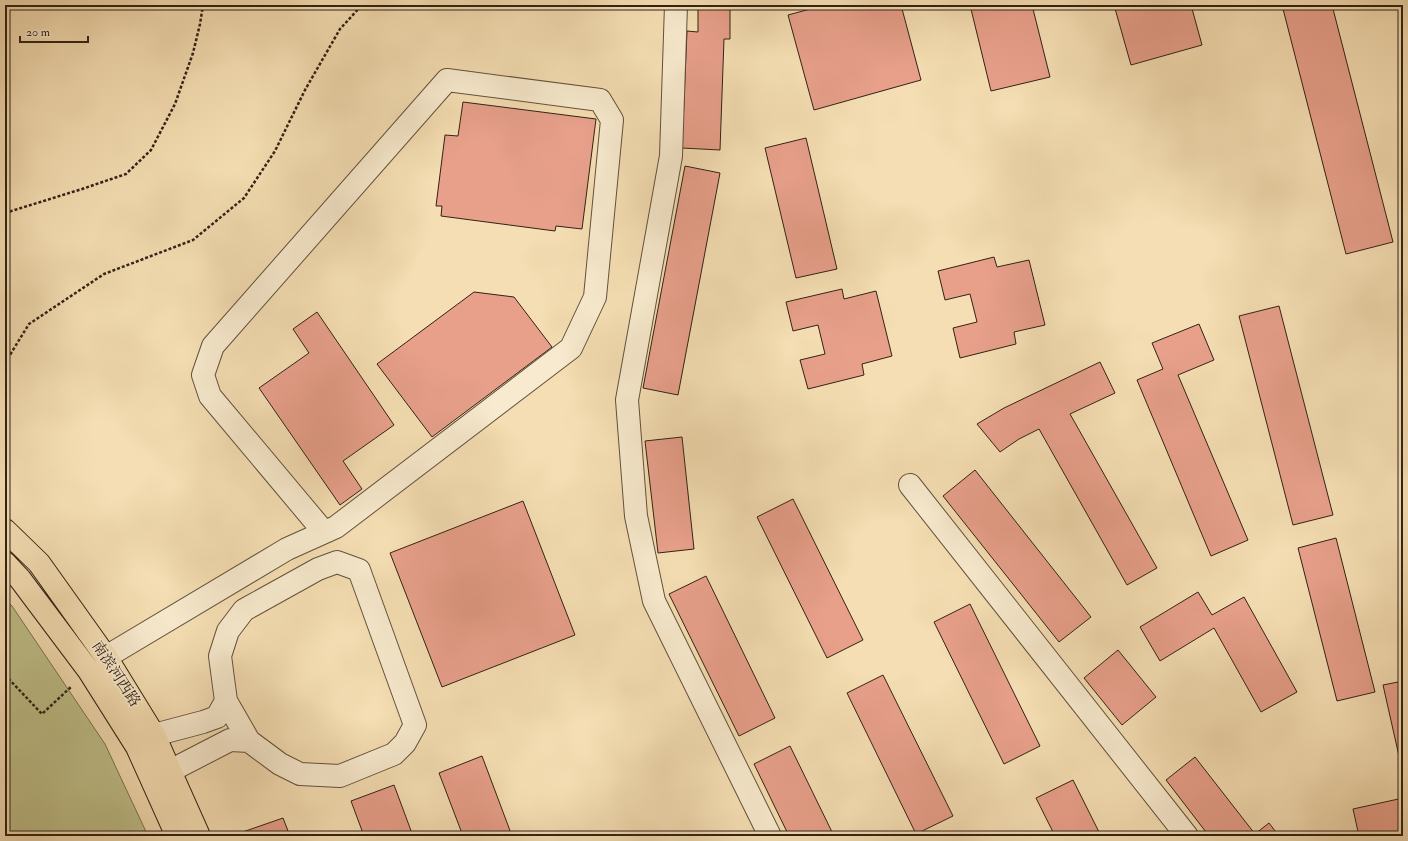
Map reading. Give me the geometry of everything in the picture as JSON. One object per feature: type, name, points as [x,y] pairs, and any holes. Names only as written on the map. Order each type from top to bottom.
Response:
[{"type":"highway","name":"南滨河西路","points":[[5,530],[39,563],[106,657],[154,735],[199,836]]},
{"type":"highway","name":"南滨河西路","points":[[5,563],[20,579],[88,671],[137,747],[177,836]]},
{"type":"street","points":[[676,5],[671,156],[627,400],[636,516],[654,601],[770,836]]},
{"type":"street","points":[[106,657],[287,549],[336,527],[571,348],[595,297],[612,120],[600,100],[447,80],[212,346],[203,375],[210,396],[324,532]]},
{"type":"street","points":[[910,485],[1187,836]]},
{"type":"street","points":[[336,562],[359,570],[415,725],[405,743],[394,754],[340,776],[300,774],[280,764],[249,741],[226,701],[220,656],[228,631],[244,610],[318,569],[336,562]]},
{"type":"street","points":[[154,735],[217,717],[226,701]]},
{"type":"street","points":[[170,770],[230,740],[249,741]]},
{"type":"path","points":[[5,213],[126,174],[151,150],[178,96],[193,53],[203,5]]},
{"type":"path","points":[[5,363],[29,324],[104,274],[193,240],[244,198],[276,151],[305,90],[340,29],[362,5]]},
{"type":"path","points":[[5,675],[42,714],[88,671]]},
{"type":"green space","points":[[5,599],[12,606],[105,744],[148,836],[5,836]]},
{"type":"building","points":[[698,5],[730,5],[730,39],[724,39],[720,150],[682,148],[687,31],[698,32]]},
{"type":"building","points":[[825,5],[901,5],[921,80],[814,110],[788,15]]},
{"type":"building","points":[[970,5],[1032,5],[1050,77],[991,91]]},
{"type":"building","points":[[1114,5],[1191,5],[1202,45],[1131,65]]},
{"type":"building","points":[[1282,5],[1332,5],[1393,242],[1346,254]]},
{"type":"building","points":[[463,102],[596,119],[582,229],[556,226],[555,231],[441,216],[442,206],[436,206],[445,135],[458,136]]},
{"type":"building","points":[[806,138],[837,269],[796,278],[765,148]]},
{"type":"building","points":[[685,166],[720,173],[678,395],[643,388]]},
{"type":"building","points":[[994,257],[997,267],[1029,260],[1045,325],[1014,332],[1016,344],[960,358],[953,328],[977,322],[970,294],[945,300],[938,271]]},
{"type":"building","points":[[842,289],[844,299],[876,291],[892,356],[862,364],[864,375],[808,389],[800,360],[825,354],[818,325],[793,331],[786,302]]},
{"type":"building","points":[[474,292],[514,297],[552,347],[432,437],[377,364]]},
{"type":"building","points":[[1279,306],[1333,515],[1293,525],[1239,316]]},
{"type":"building","points":[[317,312],[394,425],[343,461],[362,489],[340,505],[259,388],[309,353],[293,329]]},
{"type":"building","points":[[1199,324],[1214,360],[1178,375],[1248,540],[1211,556],[1137,380],[1163,369],[1152,343]]},
{"type":"building","points":[[1100,362],[1115,393],[1070,414],[1157,568],[1127,585],[1039,429],[1019,439],[1000,452],[977,424],[1004,408]]},
{"type":"building","points":[[682,437],[694,549],[658,553],[645,441]]},
{"type":"building","points":[[975,470],[1091,617],[1059,642],[943,496]]},
{"type":"building","points":[[793,499],[863,640],[827,658],[757,517]]},
{"type":"building","points":[[523,501],[575,635],[442,687],[390,553]]},
{"type":"building","points":[[1336,538],[1375,692],[1337,701],[1298,548]]},
{"type":"building","points":[[706,576],[775,718],[739,736],[669,594]]},
{"type":"building","points":[[1198,592],[1212,615],[1244,597],[1297,692],[1261,712],[1214,628],[1160,661],[1140,627]]},
{"type":"building","points":[[970,604],[1040,746],[1004,764],[934,622]]},
{"type":"building","points":[[1118,650],[1156,697],[1122,725],[1084,678]]},
{"type":"building","points":[[883,675],[953,816],[916,834],[847,693]]},
{"type":"building","points":[[1403,681],[1403,774],[1383,685]]},
{"type":"building","points":[[790,746],[834,836],[789,836],[754,764]]},
{"type":"building","points":[[482,756],[512,836],[463,836],[439,773]]},
{"type":"building","points":[[1195,757],[1255,834],[1269,823],[1279,836],[1209,836],[1166,780]]},
{"type":"building","points":[[1073,780],[1101,836],[1055,836],[1036,798]]},
{"type":"building","points":[[394,785],[413,836],[364,836],[351,801]]},
{"type":"building","points":[[1403,798],[1403,832],[1384,836],[1359,836],[1353,809]]},
{"type":"building","points":[[283,818],[290,836],[238,836],[237,834]]}]
